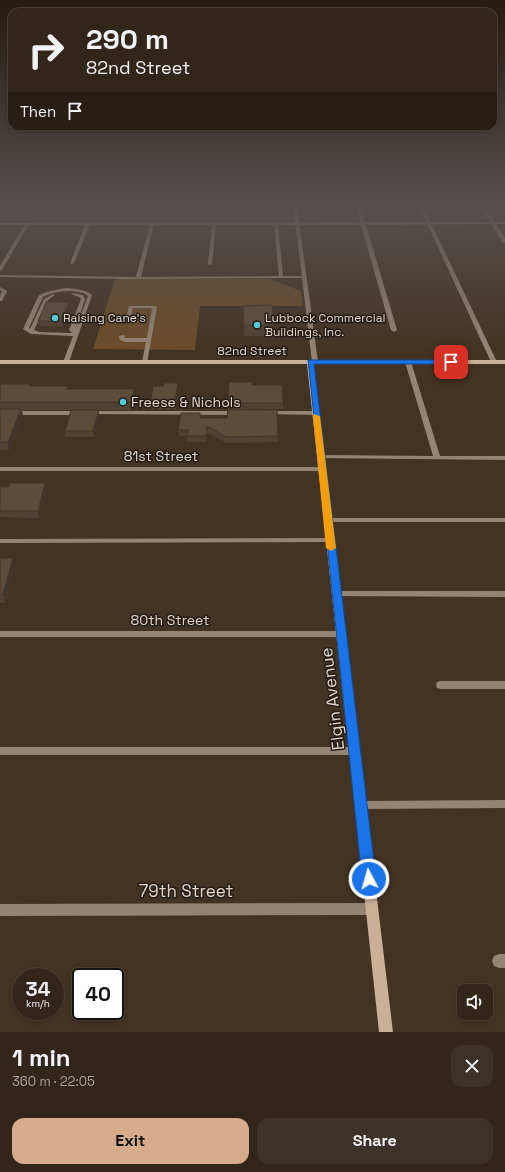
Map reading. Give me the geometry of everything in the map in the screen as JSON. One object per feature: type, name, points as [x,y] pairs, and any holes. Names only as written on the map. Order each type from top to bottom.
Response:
[{"type":"street","points":[[72,264],[76,254]]},
{"type":"street","points":[[210,264],[211,254]]},
{"type":"street","points":[[372,254],[394,330]]},
{"type":"street","name":"82nd Street","points":[[0,362],[505,362]]},
{"type":"street","name":"Elgin Avenue","points":[[313,362],[316,413],[322,469],[386,1032]]},
{"type":"street","name":"81st Street","points":[[0,469],[322,469]]},
{"type":"street","points":[[328,520],[505,520]]},
{"type":"street","name":"80th Street","points":[[0,634],[341,634]]},
{"type":"street","points":[[441,685],[505,686]]},
{"type":"street","name":"79th Street","points":[[0,910],[372,909]]},
{"type":"lane","points":[[0,270],[9,254]]},
{"type":"lane","points":[[138,278],[144,254]]},
{"type":"lane","points":[[279,254],[281,277]]},
{"type":"lane","points":[[301,254],[313,362]]},
{"type":"lane","points":[[444,254],[494,362]]},
{"type":"lane","points":[[0,276],[138,278],[304,277]]},
{"type":"lane","points":[[0,288],[5,291],[0,300]]},
{"type":"lane","points":[[66,362],[76,335],[90,296],[89,293],[82,291],[57,291],[41,296],[26,329],[31,332],[76,335]]},
{"type":"lane","points":[[128,319],[131,308],[155,307],[145,362]]},
{"type":"lane","points":[[122,336],[122,339],[125,340],[149,340]]},
{"type":"lane","points":[[408,362],[437,457]]},
{"type":"lane","points":[[0,413],[242,413]]},
{"type":"lane","points":[[258,413],[316,413]]},
{"type":"lane","points":[[321,457],[505,458]]},
{"type":"lane","points":[[0,541],[330,540]]},
{"type":"lane","points":[[336,594],[505,594]]},
{"type":"lane","points":[[0,751],[354,751]]},
{"type":"lane","points":[[360,805],[505,804]]},
{"type":"shaded area","points":[[115,279],[270,279],[301,291],[303,306],[200,306],[195,350],[93,349]]},
{"type":"building","name":"Raising Cane's","points":[[46,302],[69,302],[61,321],[38,321]]},
{"type":"building","points":[[272,305],[273,318],[270,318],[271,325],[244,326],[243,306]]},
{"type":"building","points":[[229,382],[252,382],[252,385],[282,385],[283,403],[228,403]]},
{"type":"building","points":[[164,383],[178,383],[175,400],[151,400],[153,386],[163,386]]},
{"type":"building","points":[[0,384],[68,386],[67,389],[134,389],[131,402],[0,402]]},
{"type":"building","points":[[0,409],[21,409],[8,442],[0,442]]},
{"type":"building","points":[[71,410],[99,410],[93,431],[65,431]]},
{"type":"building","points":[[228,410],[277,410],[278,436],[227,437],[207,426],[206,436],[187,436],[188,430],[178,430],[181,413],[200,413],[200,418],[227,418]]},
{"type":"building","points":[[10,483],[45,483],[38,511],[0,511],[0,487],[8,487]]},
{"type":"building","points":[[0,558],[13,558],[3,594],[0,594]]},
{"type":"slow traffic","points":[[316,416],[331,548]]},
{"type":"place","name":"Raising Cane's","points":[[55,318]]},
{"type":"place","name":"Lubbock Commercial Buildings, Inc.","points":[[257,325]]},
{"type":"place","name":"Freese & Nichols","points":[[123,402]]},
{"type":"route","points":[[369,879],[310,362],[451,362]]}]
